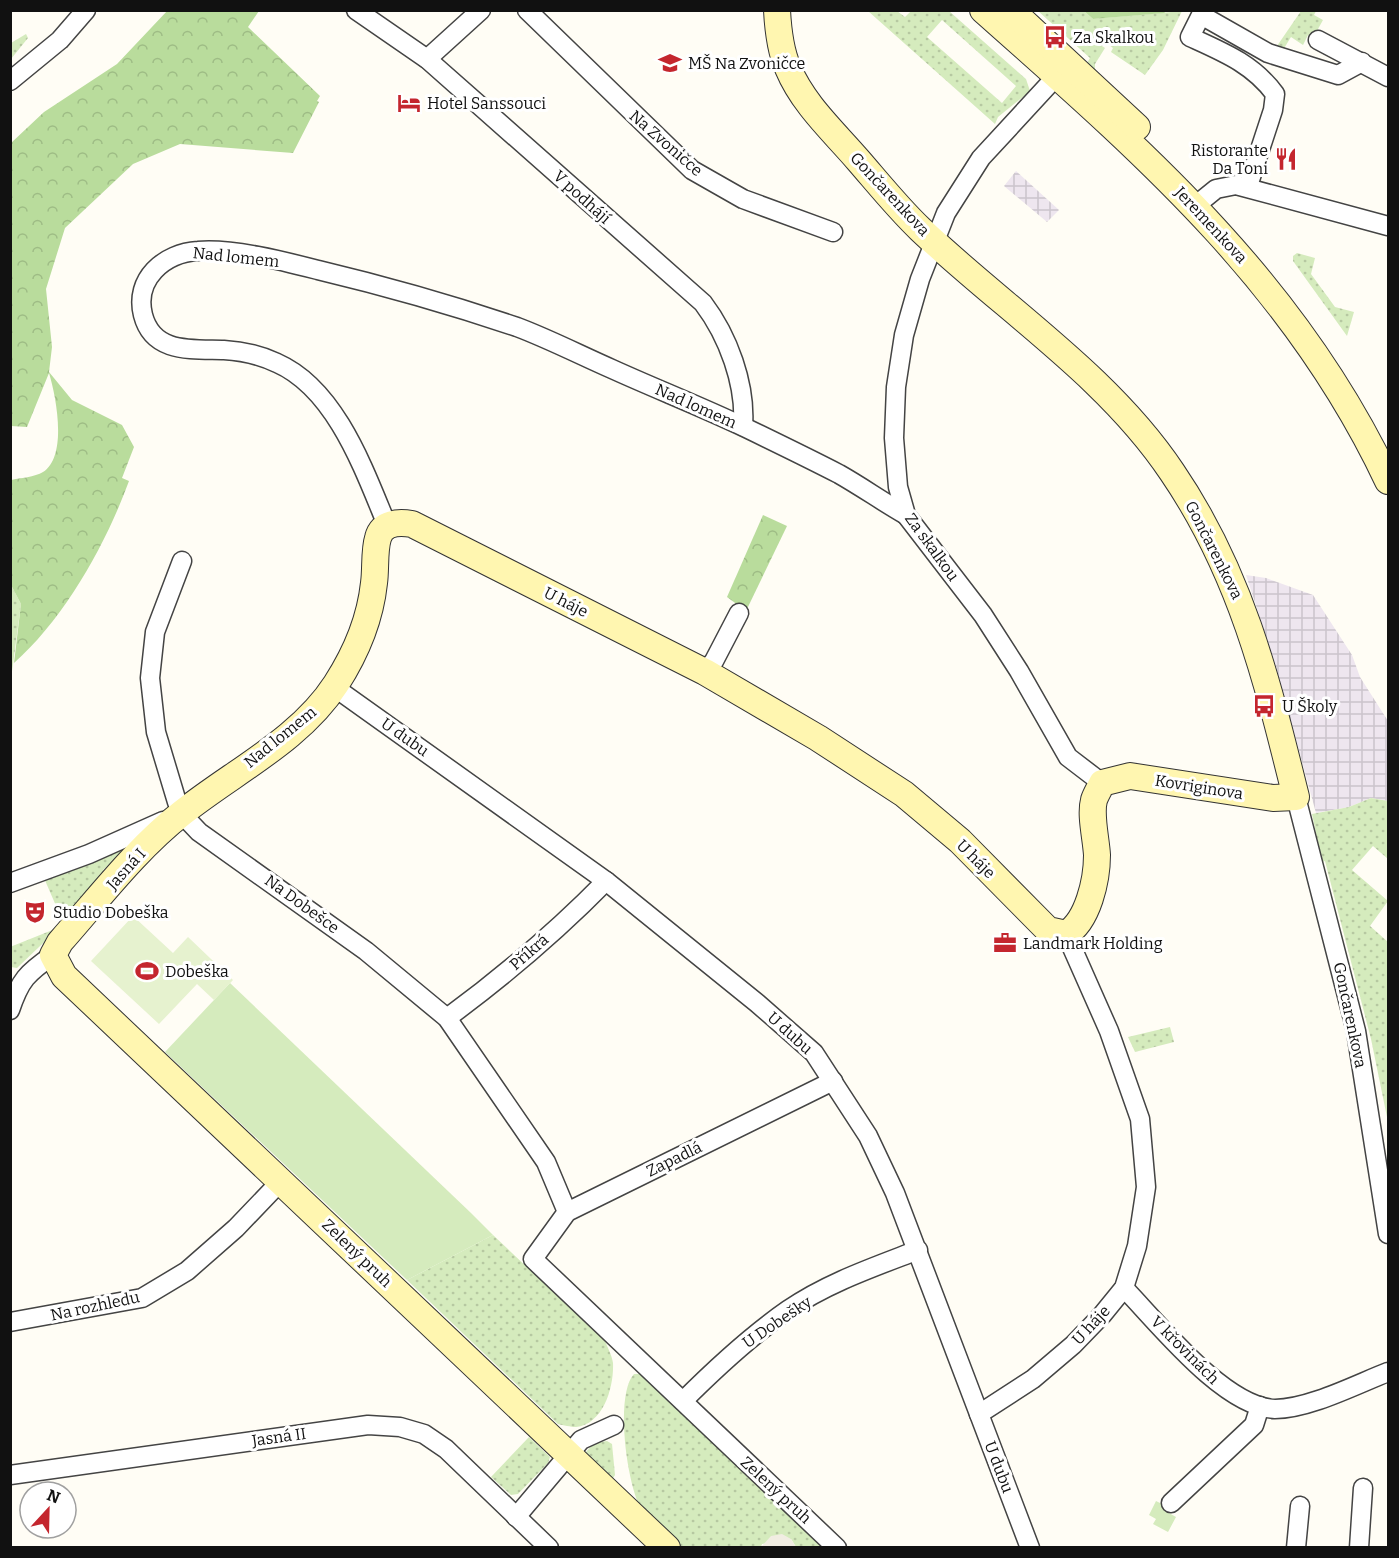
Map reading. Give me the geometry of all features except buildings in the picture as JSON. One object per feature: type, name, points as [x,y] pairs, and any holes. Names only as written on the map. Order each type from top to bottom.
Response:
[{"type":"street","points":[[10,81],[60,40],[86,10]]},
{"type":"street","name":"V podhájí","points":[[356,10],[427,59],[703,303],[718,323],[727,345],[744,406],[742,426]]},
{"type":"street","points":[[427,59],[481,10]]},
{"type":"street","name":"Na Zvoničce","points":[[527,10],[692,170],[743,199],[833,232]]},
{"type":"street","name":"Gončarenkova","points":[[777,10],[778,32],[787,66],[800,93],[920,230],[1077,367],[1136,426],[1172,470],[1214,543],[1243,607],[1259,655],[1356,1031],[1389,1234]]},
{"type":"street","name":"Jeremenkova","points":[[983,10],[1063,69]]},
{"type":"street","name":"Jeremenkova","points":[[1011,10],[1063,69],[1201,201],[1282,283],[1359,392],[1389,450]]},
{"type":"street","points":[[1248,186],[1267,131],[1275,94],[1263,79],[1244,63],[1190,37],[1201,15],[1268,53],[1292,62],[1338,75],[1362,62]]},
{"type":"street","points":[[1318,40],[1389,77]]},
{"type":"street","name":"Za skalkou","points":[[1063,69],[981,158],[946,213],[920,279],[904,335],[896,387],[894,438],[898,487],[906,515],[983,615],[1019,671],[1068,757],[1102,783]]},
{"type":"street","points":[[1201,201],[1225,186],[1248,186],[1389,226]]},
{"type":"street","name":"Jeremenkova","points":[[1201,201],[1317,356],[1347,401],[1389,481]]},
{"type":"street","name":"Nad lomem","points":[[10,883],[89,854],[181,813],[294,729],[334,687],[356,652],[372,605],[378,537],[387,525],[354,447],[333,415],[308,384],[279,363],[250,353],[181,349],[168,346],[155,338],[147,326],[142,311],[143,289],[151,273],[167,259],[183,252],[201,250],[274,259],[386,286],[519,328],[742,426],[842,476],[906,515]]},
{"type":"street","name":"U háje","points":[[387,525],[400,522],[412,524],[705,672],[818,738],[904,794],[960,841],[1048,930],[1066,934],[1109,1031],[1140,1119],[1146,1187],[1137,1246],[1124,1288],[1073,1344],[1033,1379],[979,1414]]},
{"type":"street","name":"Na Dobešce","points":[[182,561],[155,632],[150,678],[156,732],[181,813],[199,832],[366,951],[447,1018],[546,1162],[567,1212]]},
{"type":"street","points":[[705,672],[714,661],[739,613]]},
{"type":"street","name":"U dubu","points":[[334,687],[606,881],[757,1003],[814,1053],[868,1136],[896,1193],[1030,1548]]},
{"type":"street","name":"Kovriginova","points":[[1102,783],[1130,776],[1273,798],[1296,797]]},
{"type":"street","points":[[1066,934],[1075,929],[1084,911],[1095,873],[1094,801],[1102,783]]},
{"type":"street","name":"Jasná I","points":[[10,1010],[18,986],[28,973],[53,955],[60,942],[127,867],[181,813]]},
{"type":"street","name":"Příkrá","points":[[447,1018],[495,982],[571,916],[606,881]]},
{"type":"street","name":"Zelený pruh","points":[[53,955],[64,976],[667,1548]]},
{"type":"street","name":"Zapadlá","points":[[533,1259],[567,1212],[834,1082]]},
{"type":"street","name":"Na rozhledu","points":[[10,1322],[142,1298],[187,1271],[236,1228],[281,1181]]},
{"type":"street","name":"U Dobešky","points":[[683,1401],[728,1356],[790,1309],[859,1272],[918,1250]]},
{"type":"street","name":"Zelený pruh","points":[[533,1259],[837,1548]]},
{"type":"street","name":"V křovinách","points":[[1124,1288],[1220,1386],[1247,1403],[1276,1409],[1307,1402],[1389,1372]]},
{"type":"street","points":[[1171,1503],[1254,1425],[1260,1406]]},
{"type":"street","name":"Jasná II","points":[[10,1475],[368,1425],[400,1427],[424,1434],[446,1449],[549,1548]]},
{"type":"street","points":[[516,1517],[570,1456],[581,1440],[614,1425]]},
{"type":"street","points":[[1359,1548],[1363,1488]]},
{"type":"street","points":[[1296,1548],[1300,1506]]},
{"type":"shaded area","points":[[1016,171],[1059,210],[1047,222],[1004,186]]},
{"type":"shaded area","points":[[1246,575],[1266,578],[1313,595],[1352,655],[1360,677],[1388,721],[1388,801],[1371,798],[1349,807],[1316,813],[1275,663]]},
{"type":"shaded area","points":[[782,1534],[791,1539],[796,1547],[761,1547],[771,1536]]},
{"type":"green space","points":[[168,10],[259,11],[248,27],[320,96],[317,101],[319,102],[293,153],[180,144],[133,164],[65,228],[46,289],[52,347],[49,372],[72,400],[122,425],[134,447],[122,478],[129,481],[96,554],[67,602],[33,645],[14,663],[21,604],[11,585],[11,480],[40,474],[51,464],[58,440],[58,425],[55,396],[49,373],[27,427],[11,426],[11,143],[44,112],[117,64]]},
{"type":"green space","points":[[868,11],[897,11],[905,17],[911,11],[949,11],[1026,79],[1030,91],[998,117],[995,124]],"holes":[[[942,20],[1016,86],[1002,103],[927,37]]]},
{"type":"green space","points":[[1038,11],[1084,11],[1093,19],[1182,11],[1163,50],[1145,75],[1111,52],[1113,48],[1105,42],[1102,46],[1105,48],[1095,64],[1095,70],[1087,63],[1090,58]]},
{"type":"green space","points":[[1084,11],[1167,11],[1093,19]]},
{"type":"green space","points":[[1301,11],[1316,11],[1314,15],[1323,20],[1313,38],[1308,35],[1303,45],[1291,37],[1283,50],[1277,46]]},
{"type":"green space","points":[[26,34],[28,38],[11,59],[11,43]]},
{"type":"green space","points":[[1297,253],[1315,258],[1311,274],[1335,307],[1354,312],[1347,336],[1293,261],[1293,256]]},
{"type":"green space","points":[[763,515],[787,526],[746,611],[727,597]]},
{"type":"green space","points":[[11,585],[21,604],[11,679]]},
{"type":"green space","points":[[1371,798],[1388,801],[1388,859],[1373,846],[1352,870],[1388,901],[1370,926],[1388,942],[1388,1122],[1371,1039],[1325,861],[1322,862],[1312,814],[1349,807]]},
{"type":"green space","points":[[132,844],[103,870],[106,873],[63,922],[44,878]]},
{"type":"green space","name":"Dobeška","points":[[133,916],[173,953],[188,937],[233,980],[214,1000],[197,984],[159,1024],[91,961]]},
{"type":"green space","points":[[60,927],[17,968],[11,967],[10,947]]},
{"type":"green space","points":[[230,983],[493,1235],[407,1280],[165,1052]]},
{"type":"green space","points":[[1170,1027],[1174,1042],[1135,1052],[1128,1037]]},
{"type":"green space","points":[[493,1235],[605,1341],[613,1363],[612,1382],[600,1411],[586,1424],[576,1427],[558,1424],[407,1280]]},
{"type":"green space","points":[[634,1374],[642,1374],[826,1547],[796,1547],[791,1539],[762,1544],[761,1547],[679,1547],[657,1529],[645,1516],[639,1504],[628,1466],[625,1444],[625,1402],[628,1385]]},
{"type":"green space","points":[[529,1437],[550,1457],[548,1463],[518,1494],[511,1495],[491,1477]]},
{"type":"green space","points":[[607,1441],[612,1444],[615,1475],[612,1480],[587,1458],[586,1452],[594,1443]]},
{"type":"green space","points":[[1156,1501],[1174,1510],[1169,1513],[1176,1517],[1168,1532],[1153,1524],[1156,1519],[1149,1515]]},
{"type":"place","name":"Za Skalkou","points":[[1055,37]]},
{"type":"place","name":"MŠ Na Zvoničce","points":[[670,63]]},
{"type":"place","name":"Hotel Sanssouci","points":[[409,103]]},
{"type":"place","name":"Ristorante Da Toni","points":[[1286,159]]},
{"type":"place","name":"U Školy","points":[[1264,706]]},
{"type":"place","name":"Studio Dobeška","points":[[35,912]]},
{"type":"place","name":"Landmark Holding","points":[[1005,943]]},
{"type":"place","name":"Dobeška","points":[[147,971]]}]
